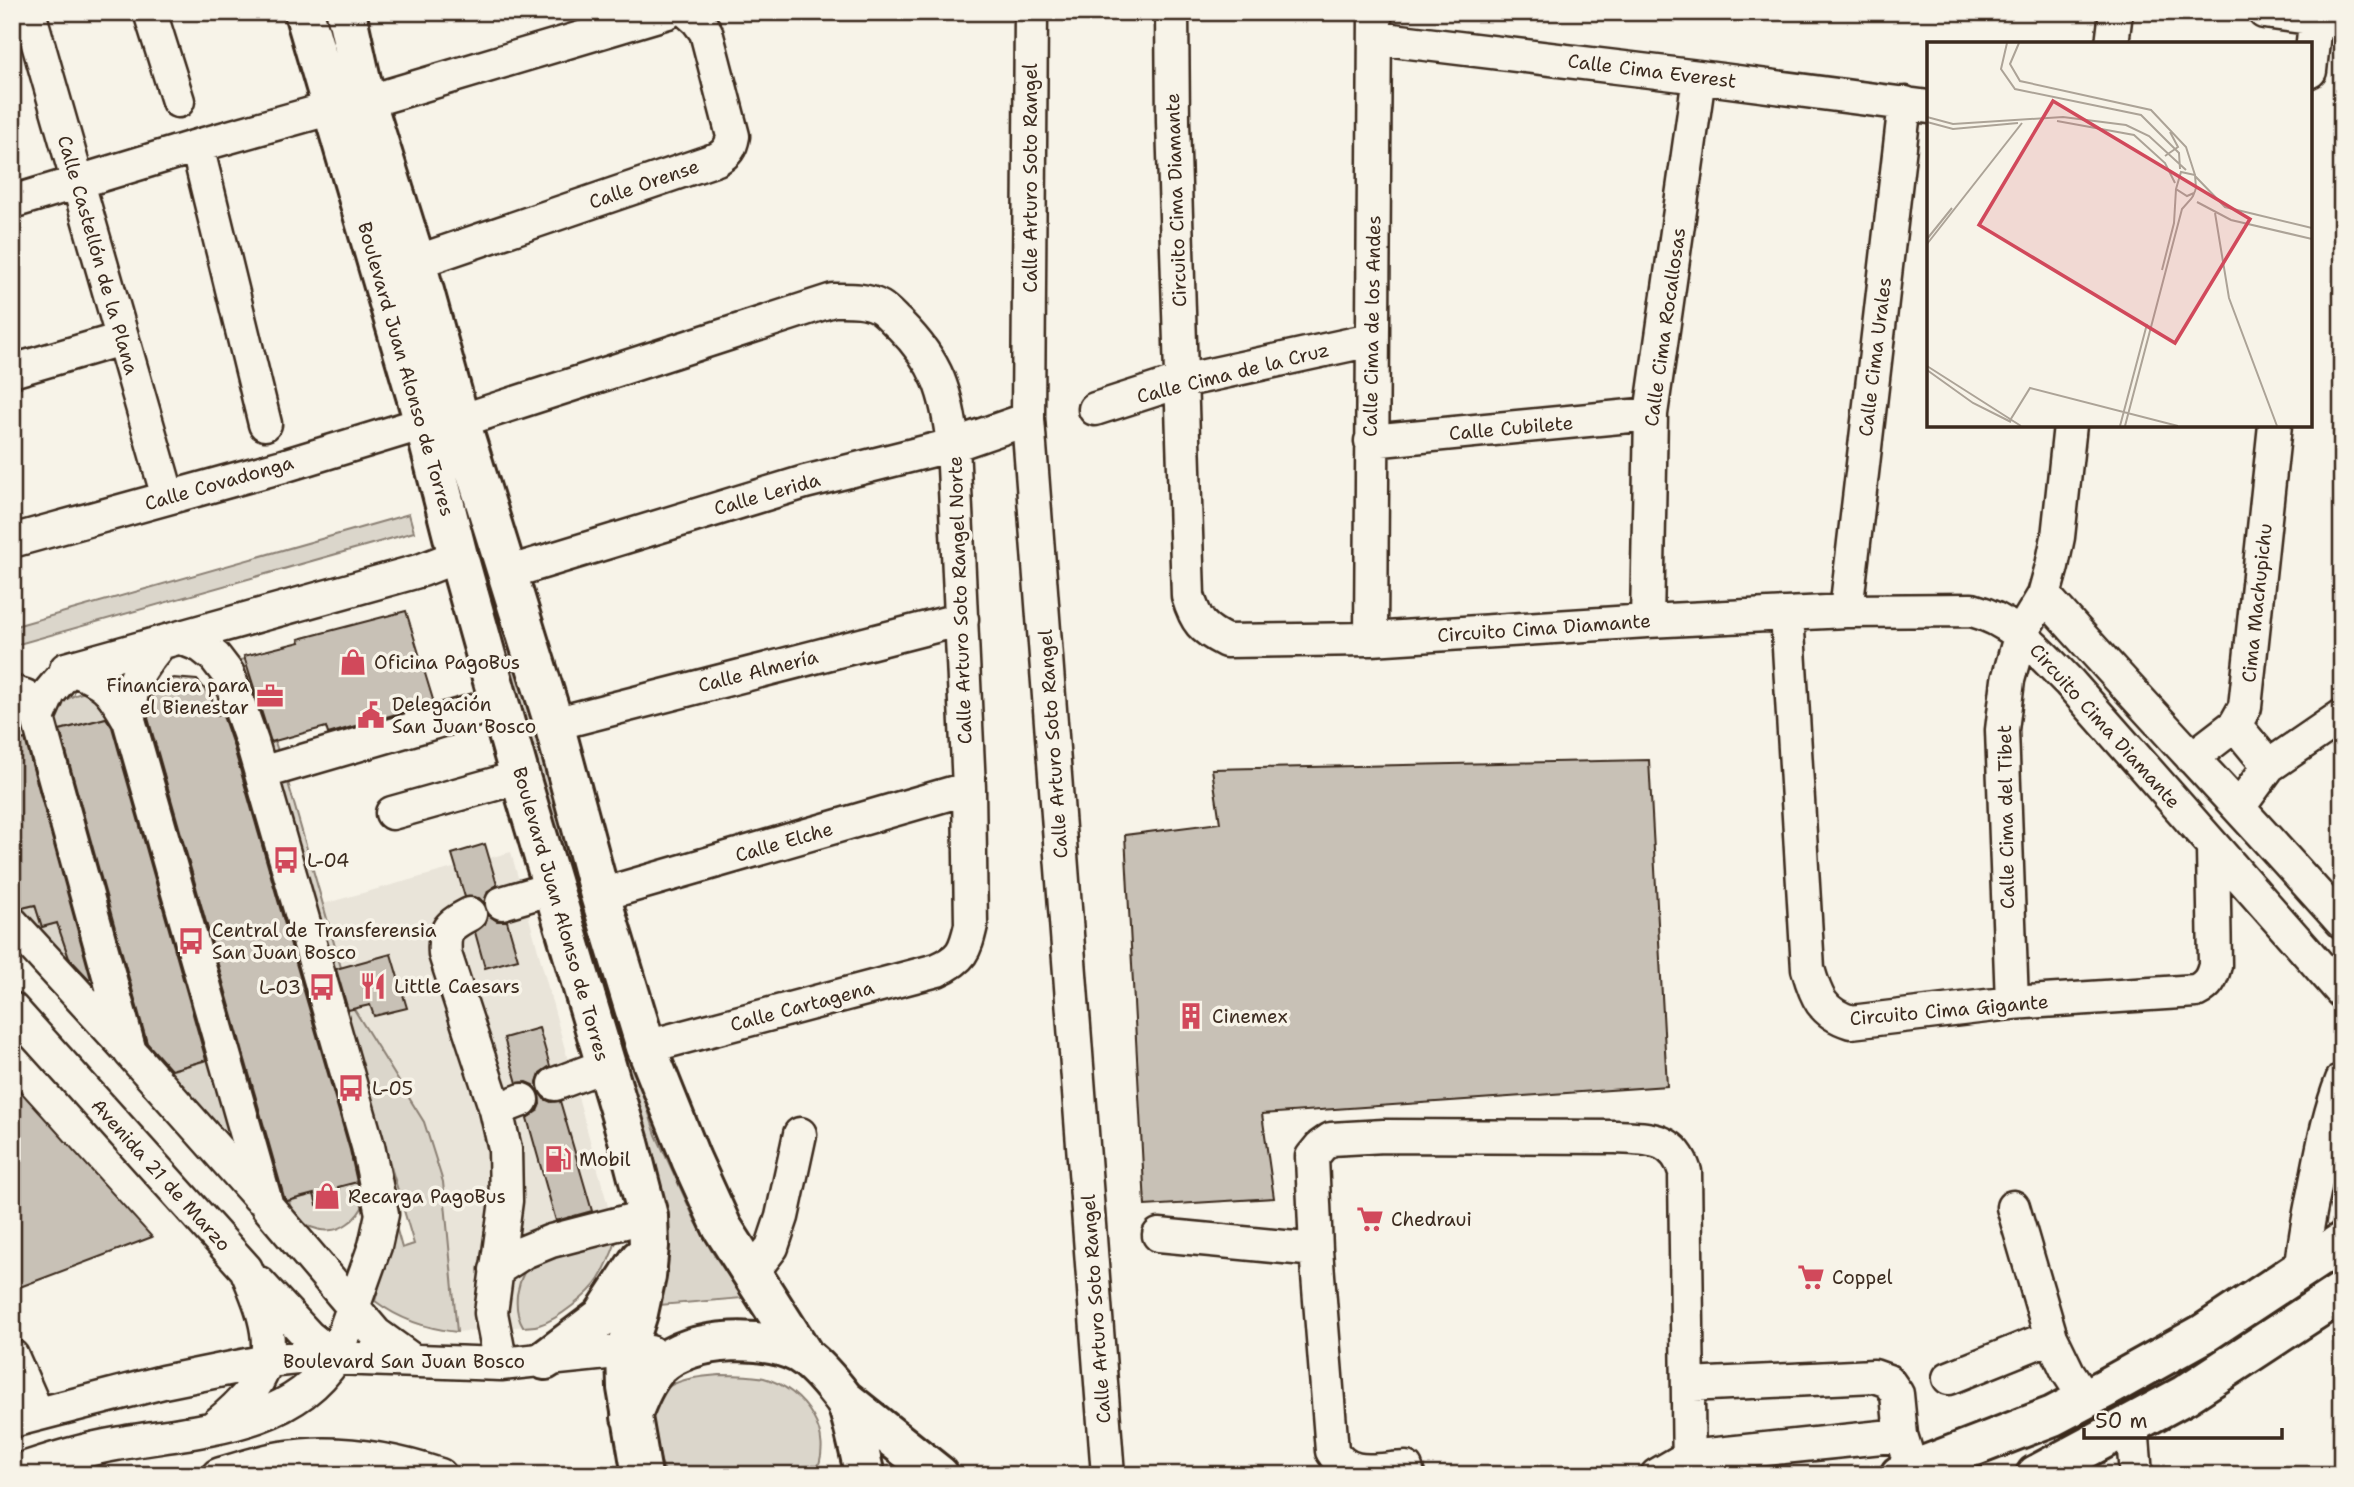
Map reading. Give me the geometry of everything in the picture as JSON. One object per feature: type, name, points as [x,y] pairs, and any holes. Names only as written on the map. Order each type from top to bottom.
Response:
[{"type":"main road","name":"Boulevard Juan Alonso de Torres","points":[[304,12],[349,105],[416,262],[442,422],[458,556],[606,1066],[648,1231],[643,1288],[626,1351],[627,1388],[642,1475]]},
{"type":"main road","name":"Boulevard Juan Alonso de Torres","points":[[346,12],[349,105],[442,422],[507,573],[554,724],[600,895],[646,1047],[722,1227],[805,1357],[845,1400]]},
{"type":"main road","points":[[545,1360],[582,1335],[618,1296],[648,1231]]},
{"type":"main road","points":[[1904,1460],[2053,1416],[2203,1335],[2342,1242]]},
{"type":"main road","points":[[2036,1475],[2185,1395],[2342,1292]]},
{"type":"main road","points":[[631,1417],[639,1396],[659,1366],[676,1354],[707,1344],[741,1340],[772,1345],[805,1357]]},
{"type":"main road","points":[[845,1400],[865,1475]]},
{"type":"main road","points":[[845,1400],[939,1475]]},
{"type":"street","points":[[12,17],[29,12]]},
{"type":"street","name":"Calle Castellón de la Plana","points":[[29,12],[168,497]]},
{"type":"street","points":[[150,12],[178,101]]},
{"type":"street","points":[[12,202],[197,146],[349,105],[668,12]]},
{"type":"street","name":"Calle Orense","points":[[416,262],[725,154],[731,147],[733,136],[706,33],[688,12]]},
{"type":"street","name":"Calle Arturo Soto Rangel","points":[[1031,12],[1028,419],[1108,1475]]},
{"type":"street","name":"Circuito Cima Diamante","points":[[1172,12],[1188,596],[1195,618],[1208,632],[1226,641],[1371,639],[1846,611],[1972,610],[1991,615],[2021,633],[2069,682],[2342,992]]},
{"type":"street","points":[[2112,42],[2116,12]]},
{"type":"street","points":[[2264,12],[2324,18],[2312,63]]},
{"type":"street","name":"Calle Cima Everest","points":[[1375,25],[1699,76],[1917,105]]},
{"type":"street","name":"Calle Cima de los Andes","points":[[1371,639],[1375,25]]},
{"type":"street","name":"Calle Cima Rocallosas","points":[[1647,621],[1651,414],[1699,76]]},
{"type":"street","name":"Calle Cima Urales","points":[[1846,611],[1917,105]]},
{"type":"street","points":[[197,146],[265,424]]},
{"type":"street","name":"Calle Covadonga","points":[[12,541],[442,422],[833,300]]},
{"type":"street","name":"Calle Arturo Soto Rangel Norte","points":[[833,300],[857,300],[881,307],[912,337],[940,377],[947,400],[953,445],[969,788],[971,925],[966,947],[956,961]]},
{"type":"street","points":[[12,372],[121,339]]},
{"type":"street","name":"Calle Cima de la Cruz","points":[[1095,409],[1182,381],[1371,340]]},
{"type":"street","name":"Calle Cubilete","points":[[1371,441],[1651,414]]},
{"type":"street","name":"Calle Lerida","points":[[507,573],[805,482],[953,445],[1028,419]]},
{"type":"street","name":"Calle Cima del Tibet","points":[[2012,1003],[2002,730],[2008,680],[2021,633],[2044,596],[2058,537],[2070,427]]},
{"type":"street","name":"Cima Machupichu","points":[[2235,725],[2245,707],[2248,689],[2275,427]]},
{"type":"street","points":[[12,682],[422,570],[458,556]]},
{"type":"street","points":[[2044,596],[2342,922]]},
{"type":"street","points":[[228,674],[236,648],[249,631],[272,612]]},
{"type":"street","name":"Circuito Cima Gigante","points":[[1787,614],[1808,969],[1823,1006],[1835,1017],[1851,1022],[2012,1003],[2186,993],[2204,987],[2212,978],[2215,965],[2213,847]]},
{"type":"street","name":"Calle Almería","points":[[554,724],[962,619]]},
{"type":"street","points":[[12,1473],[113,1444],[254,1419],[296,1397],[327,1371],[335,1358],[375,1246],[382,1214],[368,1146],[253,742],[228,674],[215,657],[201,646],[170,641]]},
{"type":"street","points":[[129,720],[130,695],[138,671],[170,641]]},
{"type":"street","points":[[38,718],[49,693],[70,668]]},
{"type":"street","points":[[70,668],[96,678],[112,690],[129,720],[267,1206]]},
{"type":"street","points":[[12,692],[25,696],[38,718],[130,1052]]},
{"type":"street","points":[[261,773],[501,704]]},
{"type":"street","points":[[2239,807],[2269,766],[2342,716]]},
{"type":"street","points":[[2192,758],[2235,725],[2269,766]]},
{"type":"street","points":[[392,813],[520,777]]},
{"type":"street","name":"Calle Elche","points":[[600,895],[969,788]]},
{"type":"street","points":[[502,903],[553,888]]},
{"type":"street","points":[[470,914],[451,925],[444,938],[446,954],[509,1105],[505,1149],[506,1201],[491,1313],[501,1364]]},
{"type":"street","points":[[12,923],[267,1206],[376,1334],[412,1360]]},
{"type":"street","name":"Calle Cartagena","points":[[646,1047],[937,970],[956,961]]},
{"type":"street","name":"Avenida 21 de Marzo","points":[[17,1020],[246,1269],[262,1305],[267,1324],[267,1361]]},
{"type":"street","points":[[555,1084],[606,1066]]},
{"type":"street","points":[[2302,1269],[2303,1244],[2318,1173],[2333,1104],[2342,1080]]},
{"type":"street","points":[[751,1274],[772,1247],[782,1217],[800,1134]]},
{"type":"street","points":[[1408,1475],[1406,1468],[1350,1470],[1339,1463],[1332,1451],[1316,1250],[1312,1157],[1331,1139],[1396,1136],[1616,1137],[1654,1140],[1670,1147],[1681,1158],[1685,1172],[1689,1466]]},
{"type":"street","points":[[2013,1207],[2054,1345],[2078,1362],[2095,1393]]},
{"type":"street","points":[[496,1270],[524,1252],[551,1241],[648,1231]]},
{"type":"street","points":[[1160,1235],[1316,1250]]},
{"type":"street","points":[[246,1269],[309,1337],[335,1358]]},
{"type":"street","points":[[1949,1378],[2054,1345]]},
{"type":"street","name":"Boulevard San Juan Bosco","points":[[24,1417],[163,1382],[267,1361],[308,1357],[501,1364],[626,1351],[676,1354]]},
{"type":"street","points":[[12,1356],[24,1417]]},
{"type":"street","points":[[214,1427],[240,1406],[254,1390],[267,1361]]},
{"type":"street","points":[[1657,1475],[1689,1466],[1904,1460],[1897,1394],[1888,1381],[1874,1376],[1688,1385]]},
{"type":"street","points":[[2132,1425],[2136,1475]]},
{"type":"street","points":[[218,1475],[281,1458],[342,1453],[369,1466],[415,1466],[440,1475]]},
{"type":"shaded area","points":[[409,514],[414,532],[12,646],[12,627]]},
{"type":"shaded area","points":[[481,565],[487,567],[624,1037],[656,1135],[711,1250],[743,1298],[660,1305],[667,1237],[657,1169],[480,570]]},
{"type":"shaded area","points":[[245,659],[268,743],[275,742],[285,772],[352,1006],[424,1122],[443,1182],[457,1332],[414,1322],[375,1301],[390,1246],[393,1216],[402,1248],[414,1244],[240,660]]},
{"type":"shaded area","points":[[89,692],[98,699],[110,717],[55,731],[56,715],[63,703],[81,693]]},
{"type":"shaded area","points":[[511,852],[617,1239],[598,1282],[556,1317],[539,1325],[457,1332],[443,1182],[352,1006],[323,904]]},
{"type":"shaded area","points":[[35,905],[42,927],[57,923],[77,982],[100,976],[110,1013],[77,983],[15,910]]},
{"type":"shaded area","points":[[214,1058],[236,1138],[230,1142],[163,1073]]},
{"type":"shaded area","points":[[365,1180],[368,1198],[354,1219],[339,1228],[312,1228],[292,1210],[289,1201],[314,1194],[318,1205],[340,1198],[337,1187]]},
{"type":"shaded area","points":[[617,1239],[602,1274],[588,1292],[555,1318],[537,1326],[523,1327],[518,1315],[517,1299],[520,1282],[526,1270],[543,1258]]},
{"type":"shaded area","points":[[720,1375],[764,1378],[792,1392],[803,1403],[813,1416],[822,1445],[814,1475],[667,1475],[654,1432],[655,1403],[661,1393],[680,1381]]},
{"type":"building","points":[[406,611],[434,703],[328,734],[326,727],[271,742],[244,656]]},
{"type":"building","points":[[173,678],[197,680],[211,696],[217,715],[222,713],[350,1150],[357,1182],[338,1187],[340,1198],[317,1205],[314,1194],[287,1201],[284,1197],[148,718],[150,699],[162,684]]},
{"type":"building","points":[[106,718],[112,727],[206,1060],[171,1070],[147,1043],[60,730]]},
{"type":"building","points":[[25,739],[91,979],[69,958],[57,923],[42,927],[35,905],[22,908],[12,905],[12,742]]},
{"type":"building","points":[[1649,760],[1667,1086],[1262,1114],[1274,1198],[1145,1206],[1125,835],[1220,823],[1212,769]]},
{"type":"building","points":[[485,844],[497,885],[488,891],[484,903],[479,898],[465,897],[452,854]]},
{"type":"building","points":[[488,915],[497,921],[507,921],[518,959],[485,968],[475,932],[485,924]]},
{"type":"building","name":"Little Caesars","points":[[391,954],[407,1008],[374,1016],[370,1005],[348,1010],[336,969]]},
{"type":"building","name":"Mobil","points":[[539,1028],[550,1066],[540,1073],[538,1090],[544,1099],[551,1102],[560,1101],[592,1211],[556,1221],[527,1118],[537,1111],[540,1104],[539,1094],[533,1085],[526,1082],[517,1083],[504,1038]]},
{"type":"building","points":[[12,1082],[152,1237],[12,1290]]},
{"type":"place","name":"Oficina PagoBus","points":[[353,662]]},
{"type":"place","name":"Financiera para el Bienestar","points":[[270,696]]},
{"type":"place","name":"Delegación San Juan Bosco","points":[[371,715]]},
{"type":"place","name":"L-04","points":[[286,860]]},
{"type":"place","name":"Central de Transferensia San Juan Bosco","points":[[191,941]]},
{"type":"place","name":"Little Caesars","points":[[373,986]]},
{"type":"place","name":"L-03","points":[[322,987]]},
{"type":"place","name":"Cinemex","points":[[1191,1016]]},
{"type":"place","name":"L-05","points":[[351,1088]]},
{"type":"place","name":"Mobil","points":[[558,1159]]},
{"type":"place","name":"Recarga PagoBus","points":[[327,1196]]},
{"type":"place","name":"Chedraui","points":[[1370,1219]]},
{"type":"place","name":"Coppel","points":[[1811,1277]]}]
